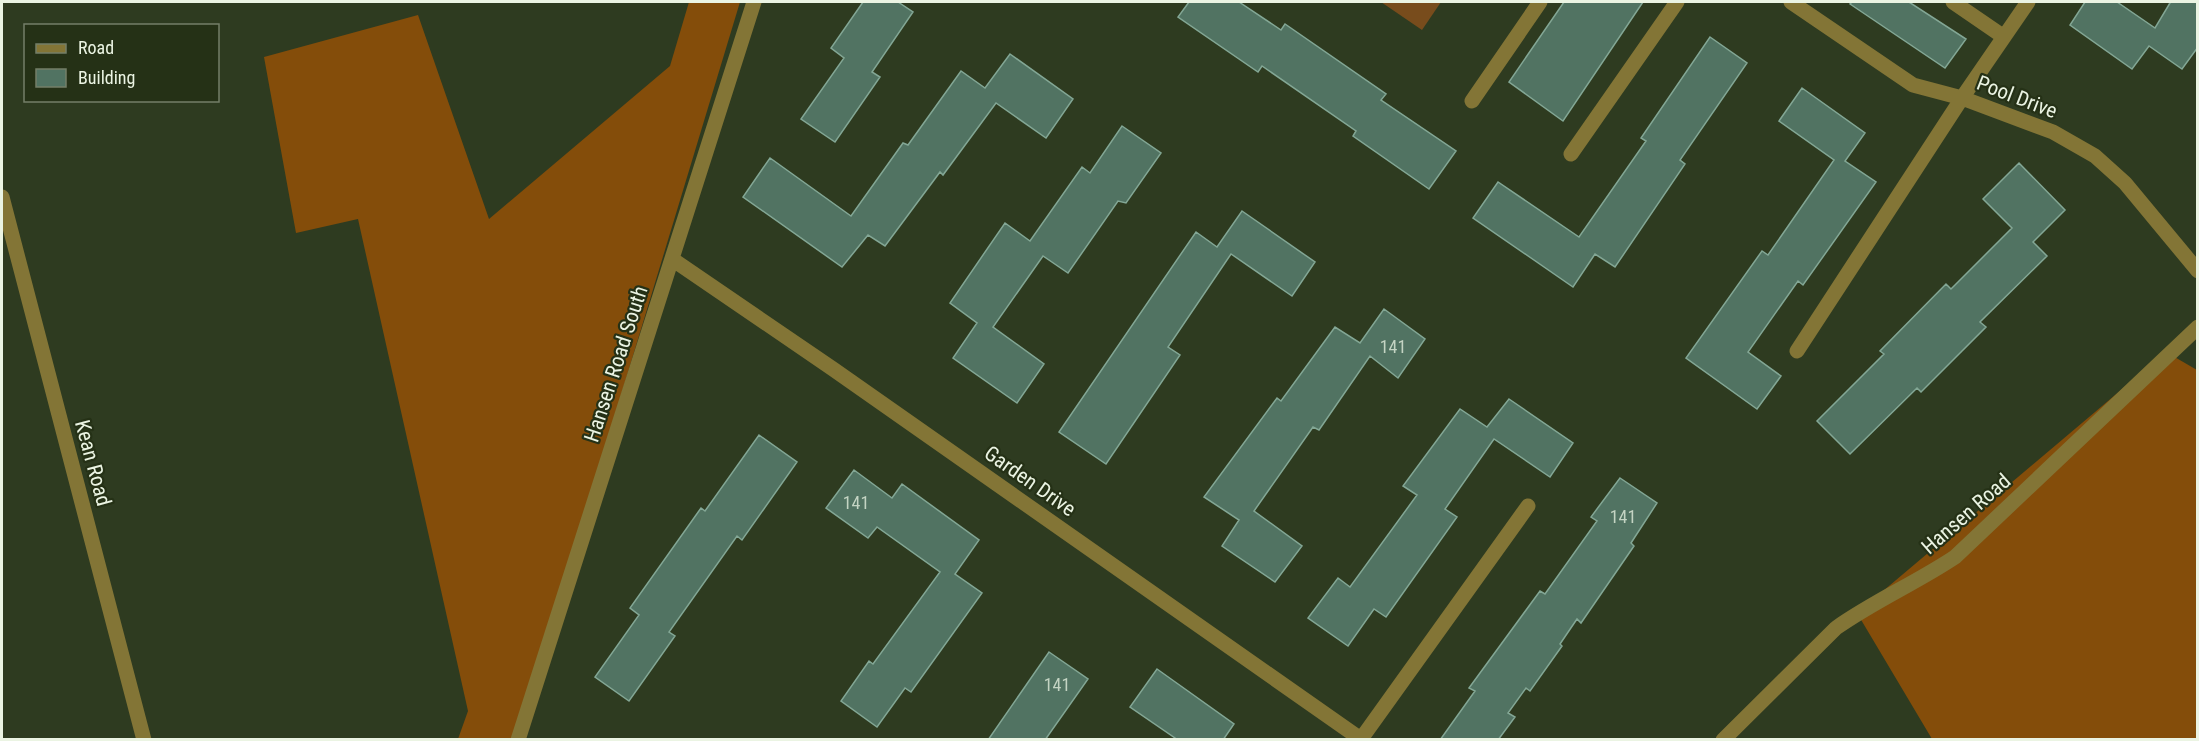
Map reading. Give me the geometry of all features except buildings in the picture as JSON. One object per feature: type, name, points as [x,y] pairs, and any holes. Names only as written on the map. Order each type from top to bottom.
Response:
[{"type":"street","name":"Hansen Road South","points":[[518,740],[754,2]]},
{"type":"street","points":[[1472,101],[1540,2]]},
{"type":"street","points":[[1571,154],[1677,2]]},
{"type":"street","name":"Pool Drive","points":[[1791,2],[1913,85],[1962,98],[2053,132],[2095,156],[2125,183],[2198,271]]},
{"type":"street","points":[[1953,2],[2004,37]]},
{"type":"street","points":[[1797,351],[1962,98],[2028,2]]},
{"type":"street","name":"Kean Road","points":[[2,197],[144,740]]},
{"type":"street","name":"Garden Drive","points":[[672,259],[1361,739]]},
{"type":"street","name":"Hansen Road","points":[[1723,740],[1836,628],[1854,615],[1928,575],[1955,557],[2198,327]]},
{"type":"street","points":[[1361,739],[1528,506]]},
{"type":"shaded area","points":[[689,2],[740,2],[517,739],[458,739],[468,711],[358,219],[296,233],[264,57],[418,15],[489,219],[670,66]]},
{"type":"shaded area","points":[[1381,2],[1441,2],[1422,30]]},
{"type":"shaded area","points":[[2166,352],[2197,370],[2197,739],[1932,739],[1857,613]]}]
